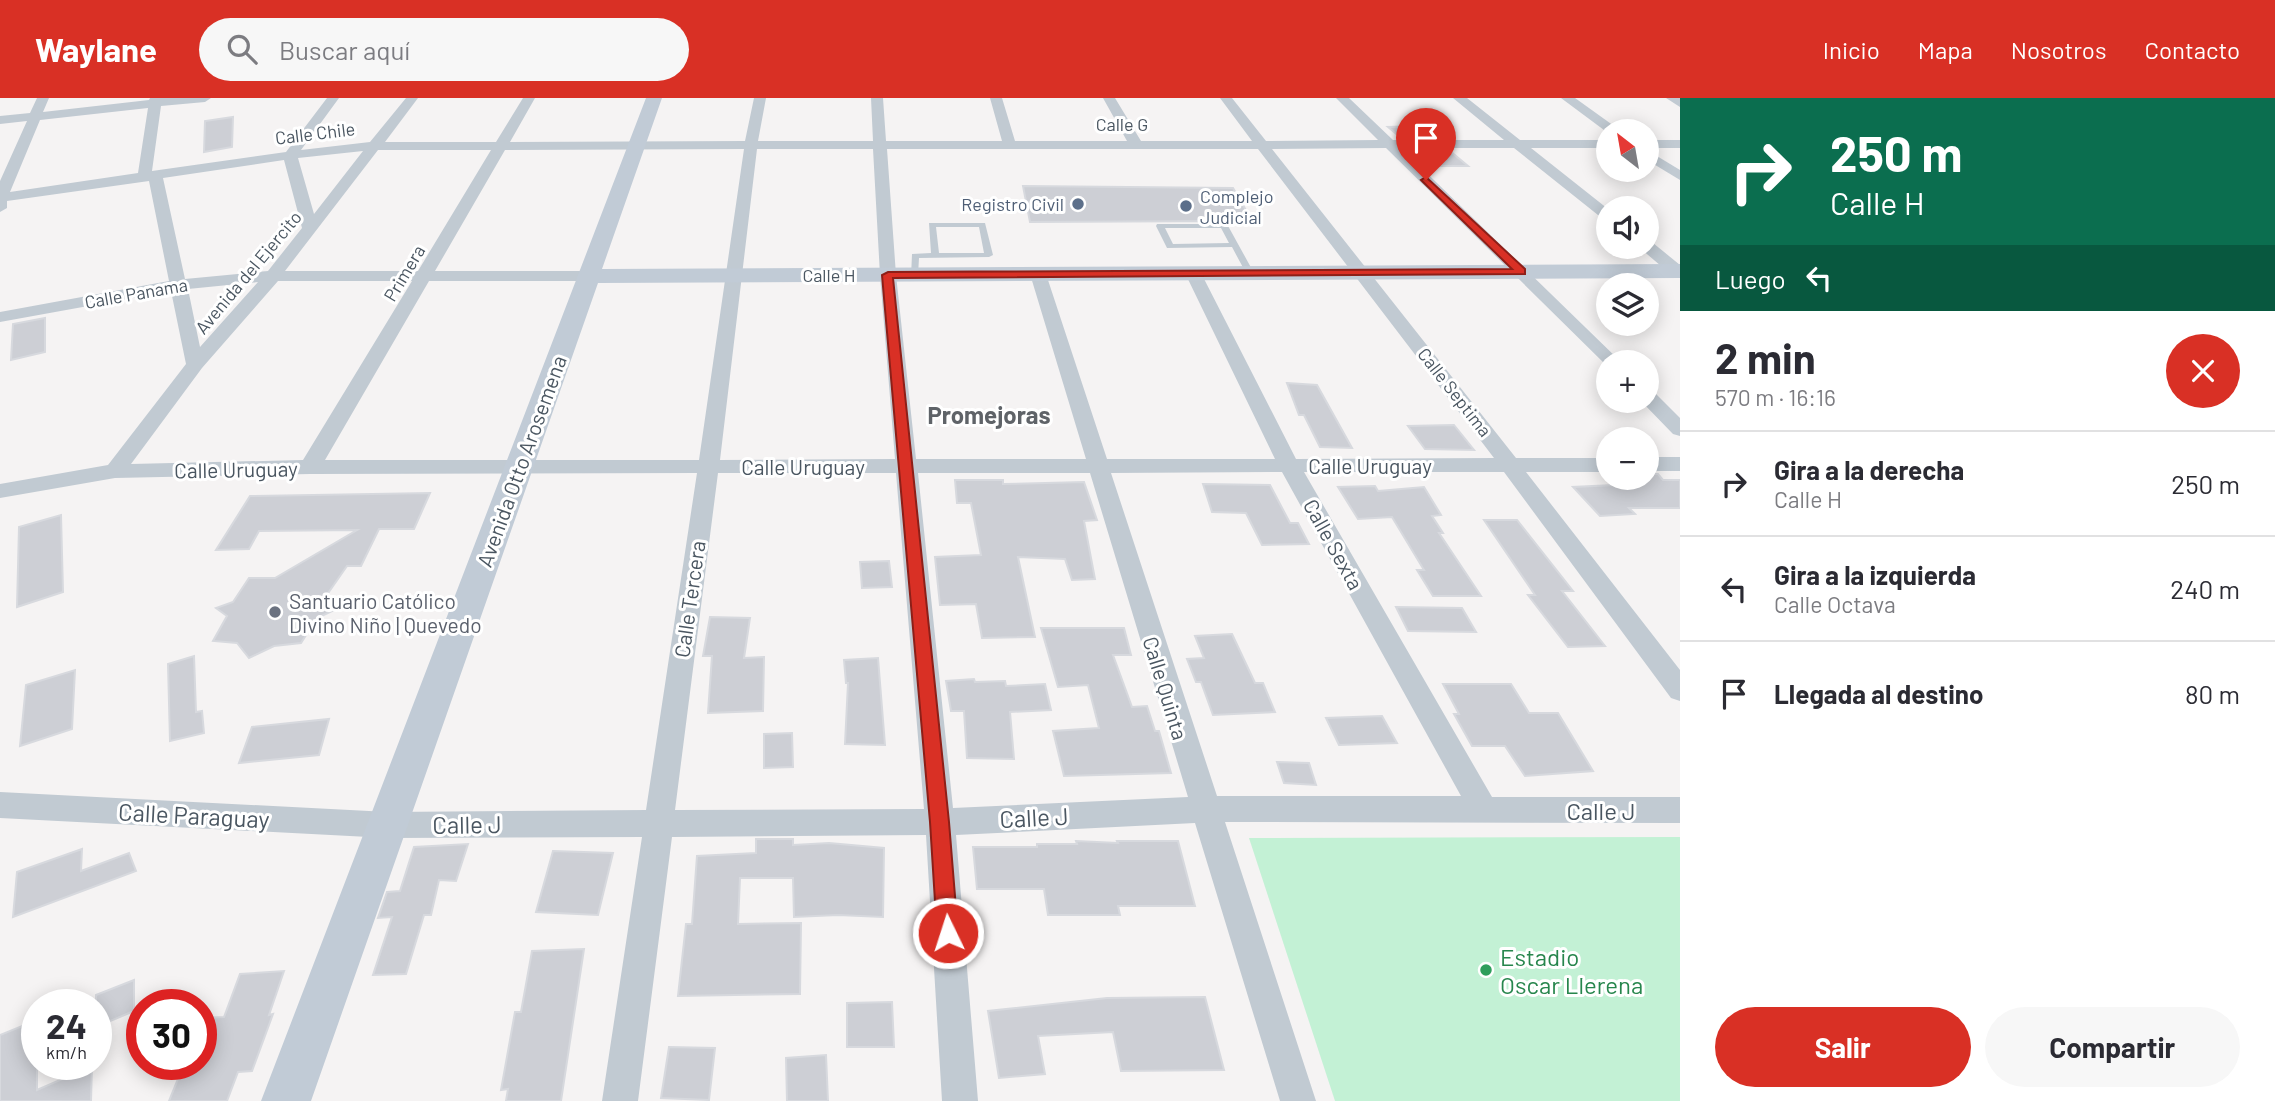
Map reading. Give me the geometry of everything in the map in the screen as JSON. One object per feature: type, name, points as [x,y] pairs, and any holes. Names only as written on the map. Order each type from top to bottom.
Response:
[{"type":"main road","name":"Avenida Otto Arosemena","points":[[286,1101],[654,98]]},
{"type":"main road","name":"Calle H","points":[[589,276],[1679,272]]},
{"type":"street","points":[[0,208],[0,198],[43,98]]},
{"type":"street","points":[[0,120],[156,101],[205,98]]},
{"type":"street","points":[[310,228],[290,155],[333,98]]},
{"type":"street","name":"Avenida del Ejercito","points":[[115,471],[195,364],[273,275],[412,98]]},
{"type":"street","name":"Primera","points":[[310,467],[529,98]]},
{"type":"street","name":"Calle Tercera","points":[[620,1101],[751,144],[761,98]]},
{"type":"street","points":[[877,98],[888,275],[940,822],[960,1101]]},
{"type":"street","points":[[996,98],[1009,143]]},
{"type":"street","points":[[1109,98],[1136,144]]},
{"type":"street","name":"Calle Septima","points":[[1226,98],[1363,272],[1680,690]]},
{"type":"street","points":[[1342,98],[1600,350]]},
{"type":"street","points":[[1459,98],[1596,206]]},
{"type":"street","points":[[1567,98],[1597,119]]},
{"type":"street","points":[[1672,98],[1680,103]]},
{"type":"street","points":[[156,101],[149,177],[195,364]]},
{"type":"street","name":"Calle G","points":[[636,146],[1009,143],[1596,144]]},
{"type":"street","points":[[1659,144],[1680,144]]},
{"type":"street","name":"Calle Chile","points":[[0,198],[290,155],[374,146],[636,146]]},
{"type":"street","points":[[1659,162],[1680,176]]},
{"type":"street","points":[[1659,256],[1679,272]]},
{"type":"street","name":"Calle Sexta","points":[[1193,273],[1289,465],[1483,809]]},
{"type":"street","name":"Calle Quinta","points":[[1038,274],[1298,1101]]},
{"type":"street","name":"Calle H","points":[[273,275],[589,276]]},
{"type":"street","name":"Calle Panama","points":[[0,317],[176,285],[273,275]]},
{"type":"street","points":[[1659,408],[1680,429]]},
{"type":"street","points":[[1659,464],[1680,464]]},
{"type":"street","name":"Calle Uruguay","points":[[0,491],[115,471],[310,467],[1596,465]]},
{"type":"street","name":"Calle Paraguay","points":[[0,805],[388,825]]},
{"type":"street","name":"Calle J","points":[[388,825],[658,821],[940,822],[1204,809],[1680,810]]},
{"type":"lane","points":[[914,275],[914,257],[989,255],[982,225],[932,225],[935,256]]},
{"type":"lane","points":[[1235,245],[1170,246],[1160,226],[1224,226],[1235,245],[1250,273]]},
{"type":"green space","name":"Estadio Oscar Llerena","points":[[1680,837],[1680,1101],[1335,1101],[1249,838]]},
{"type":"building","points":[[233,117],[232,147],[204,152],[205,121]]},
{"type":"building","points":[[1423,126],[1435,137],[1400,137],[1388,127]]},
{"type":"building","points":[[1414,151],[1450,151],[1468,166],[1431,166]]},
{"type":"building","points":[[1023,186],[1233,188],[1254,224],[1230,224],[1227,221],[1030,222]]},
{"type":"building","points":[[45,318],[45,352],[11,360],[13,324]]},
{"type":"building","points":[[1287,383],[1317,385],[1352,448],[1320,447],[1304,415],[1299,415]]},
{"type":"building","points":[[1454,425],[1474,450],[1425,449],[1408,426]]},
{"type":"building","points":[[1659,475],[1663,480],[1680,480],[1680,508],[1629,508],[1635,514],[1600,516],[1573,487],[1596,486],[1596,490],[1659,490]]},
{"type":"building","points":[[955,480],[1003,480],[1003,484],[1084,482],[1097,520],[1084,521],[1095,579],[1072,580],[1065,559],[1018,557],[1035,637],[982,638],[976,604],[940,605],[935,557],[981,555],[971,503],[957,503]]},
{"type":"building","points":[[1203,484],[1270,485],[1290,523],[1298,523],[1309,544],[1262,545],[1246,513],[1212,512]]},
{"type":"building","points":[[1375,486],[1378,491],[1424,487],[1441,515],[1432,516],[1443,533],[1439,533],[1481,596],[1433,596],[1417,570],[1424,570],[1392,517],[1358,519],[1338,487]]},
{"type":"building","points":[[430,493],[414,529],[379,529],[361,566],[347,566],[324,599],[339,608],[317,618],[301,643],[274,646],[249,658],[237,643],[213,641],[227,616],[216,608],[233,602],[249,578],[275,578],[357,530],[259,531],[249,549],[216,550],[250,496]]},
{"type":"building","points":[[61,515],[63,592],[17,607],[19,527]]},
{"type":"building","points":[[1484,520],[1517,520],[1573,591],[1562,591],[1605,646],[1568,647],[1528,595],[1535,595]]},
{"type":"building","points":[[889,561],[892,587],[862,588],[860,562]]},
{"type":"building","points":[[1396,607],[1462,608],[1476,632],[1408,631]]},
{"type":"building","points":[[710,617],[750,618],[744,658],[764,657],[763,711],[708,713],[712,656],[703,656]]},
{"type":"building","points":[[1041,628],[1124,628],[1131,655],[1113,655],[1132,707],[1147,706],[1155,731],[1159,731],[1171,773],[1064,776],[1053,731],[1099,728],[1088,685],[1058,687]]},
{"type":"building","points":[[1232,634],[1255,683],[1263,683],[1275,712],[1213,715],[1201,682],[1196,682],[1187,659],[1204,658],[1195,636]]},
{"type":"building","points":[[194,656],[196,712],[202,711],[204,733],[170,741],[168,664]]},
{"type":"building","points":[[878,658],[885,745],[845,744],[848,683],[844,660]]},
{"type":"building","points":[[75,670],[72,729],[20,746],[26,685]]},
{"type":"building","points":[[974,679],[975,682],[1005,681],[1006,686],[1045,684],[1051,710],[1010,712],[1014,759],[967,758],[964,711],[951,711],[946,681]]},
{"type":"building","points":[[1443,684],[1511,684],[1529,713],[1558,713],[1593,771],[1525,776],[1505,746],[1472,746],[1454,714],[1459,714]]},
{"type":"building","points":[[1382,716],[1397,743],[1339,745],[1326,718]]},
{"type":"building","points":[[329,719],[319,755],[239,763],[252,727]]},
{"type":"building","points":[[792,733],[793,767],[764,768],[764,734]]},
{"type":"building","points":[[1277,762],[1309,763],[1316,785],[1284,783]]},
{"type":"building","points":[[756,839],[793,839],[793,845],[829,843],[884,848],[883,917],[794,917],[793,878],[740,878],[738,924],[801,923],[800,994],[678,996],[686,924],[692,924],[697,856],[756,853]]},
{"type":"building","points":[[1076,841],[1178,841],[1195,906],[1118,906],[1120,915],[1048,915],[1044,889],[977,889],[973,847],[1037,847],[1037,844],[1077,844]]},
{"type":"building","points":[[468,844],[456,881],[439,880],[431,915],[424,915],[406,974],[373,975],[392,917],[378,918],[387,892],[400,891],[414,847]]},
{"type":"building","points":[[82,849],[81,871],[129,853],[136,871],[13,917],[17,872]]},
{"type":"building","points":[[553,851],[613,853],[598,915],[536,912]]},
{"type":"building","points":[[584,949],[561,1101],[506,1101],[508,1089],[501,1090],[515,1012],[521,1012],[532,951]]},
{"type":"building","points":[[284,971],[269,1015],[273,1014],[252,1071],[238,1072],[227,1101],[169,1101],[178,1080],[217,1080],[217,1017],[224,1017],[240,974]]},
{"type":"building","points":[[134,980],[134,989],[126,989],[126,1014],[112,1020],[112,989]]},
{"type":"building","points":[[1205,997],[1224,1070],[1121,1071],[1113,1032],[1038,1036],[1045,1074],[999,1078],[988,1011],[1107,998]]},
{"type":"building","points":[[892,1002],[894,1047],[847,1047],[847,1003]]},
{"type":"building","points":[[21,1026],[21,1080],[37,1080],[37,1090],[60,1080],[92,1080],[91,1101],[0,1101],[0,1035]]},
{"type":"building","points":[[669,1047],[715,1048],[709,1100],[661,1098]]},
{"type":"building","points":[[826,1055],[828,1101],[787,1101],[786,1058]]},
{"type":"place","name":"Registro Civil","points":[[1078,204]]},
{"type":"place","name":"Complejo Judicial","points":[[1186,206]]},
{"type":"place","name":"Santuario Católico Divino Niño | Quevedo","points":[[275,612]]},
{"type":"place","name":"Estadio Oscar Llerena","points":[[1486,970]]},
{"type":"district","name":"Promejoras","points":[[989,414]]},
{"type":"route","points":[[948,933],[940,822],[888,275],[1521,272],[1426,180]]}]
